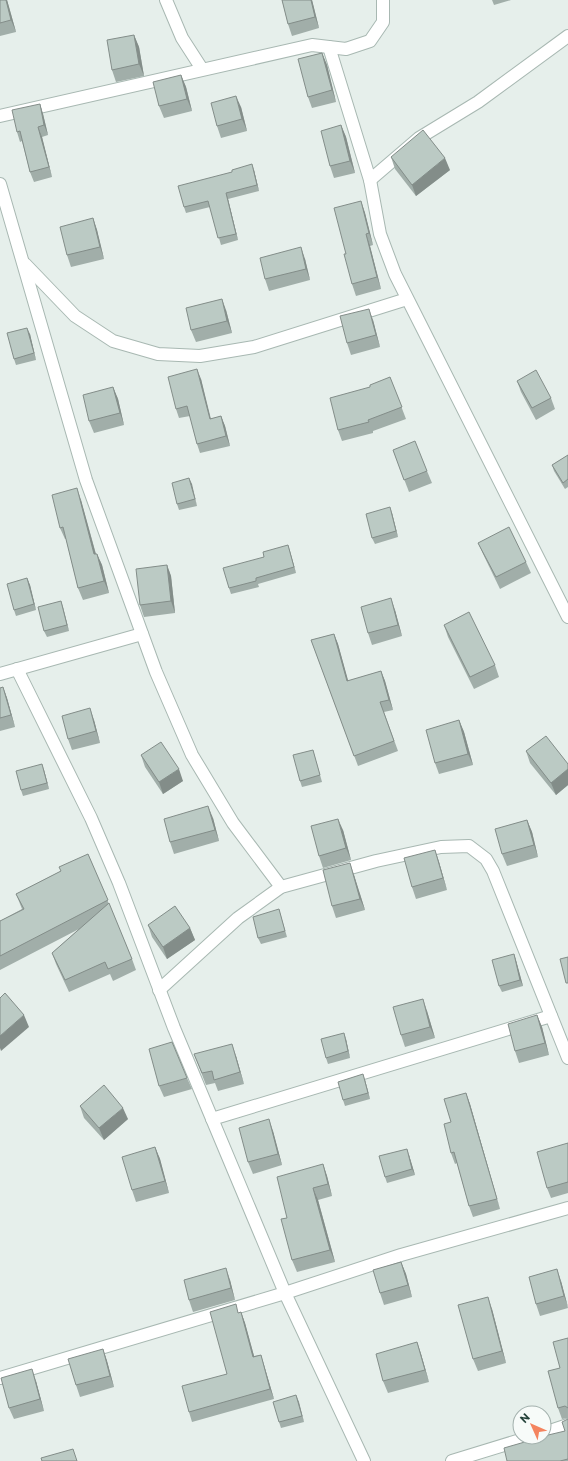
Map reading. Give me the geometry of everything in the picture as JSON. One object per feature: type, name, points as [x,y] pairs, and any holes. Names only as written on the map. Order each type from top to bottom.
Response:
[{"type":"street","points":[[166,0],[182,38],[202,69]]},
{"type":"street","points":[[0,116],[312,45],[346,49],[370,41],[383,22],[383,0]]},
{"type":"street","points":[[370,180],[419,138],[478,102],[568,36]]},
{"type":"street","points":[[329,47],[370,180],[380,234],[395,274],[568,617]]},
{"type":"street","points":[[0,184],[86,480],[156,672],[192,755],[233,823],[281,887]]},
{"type":"street","points":[[23,262],[75,316],[113,341],[158,354],[200,356],[254,347],[407,299]]},
{"type":"street","points":[[0,674],[142,634]]},
{"type":"street","points":[[17,669],[91,818],[119,882],[159,990],[285,1293],[364,1461]]},
{"type":"street","points":[[159,990],[238,918],[281,887],[376,861],[441,847],[469,846],[486,859],[492,871],[568,1058]]},
{"type":"street","points":[[212,1119],[551,1016]]},
{"type":"street","points":[[0,1378],[285,1293],[401,1255],[568,1208]]},
{"type":"street","points":[[552,1430],[568,1425]]},
{"type":"street","points":[[452,1461],[512,1443]]},
{"type":"building","points":[[0,0],[6,0],[11,20],[0,23]]},
{"type":"building","points":[[282,0],[311,0],[315,17],[288,24]]},
{"type":"building","points":[[134,35],[139,64],[112,70],[107,40]]},
{"type":"building","points":[[322,53],[332,90],[308,97],[298,59]]},
{"type":"building","points":[[181,75],[187,99],[159,106],[153,82]]},
{"type":"building","points":[[236,96],[242,119],[217,126],[211,103]]},
{"type":"building","points":[[40,104],[44,125],[38,127],[49,167],[30,172],[20,131],[17,132],[12,110]]},
{"type":"building","points":[[341,125],[350,161],[330,166],[321,131]]},
{"type":"building","points":[[423,130],[445,158],[412,185],[391,157]]},
{"type":"building","points":[[252,164],[257,185],[226,193],[236,234],[218,238],[208,201],[184,207],[178,186],[232,172],[232,170]]},
{"type":"building","points":[[361,201],[369,233],[366,234],[377,277],[352,284],[334,208]]},
{"type":"building","points":[[93,218],[100,247],[67,255],[60,227]]},
{"type":"building","points":[[301,247],[306,269],[265,279],[260,258]]},
{"type":"building","points":[[222,299],[227,321],[191,330],[186,308]]},
{"type":"building","points":[[369,309],[376,335],[347,343],[340,316]]},
{"type":"building","points":[[27,328],[34,353],[14,359],[7,333]]},
{"type":"building","points":[[197,369],[210,419],[221,416],[226,436],[197,444],[187,406],[176,409],[168,377]]},
{"type":"building","points":[[536,370],[551,398],[532,408],[517,381]]},
{"type":"building","points":[[390,377],[402,407],[368,420],[369,422],[338,430],[330,398],[370,387],[370,385]]},
{"type":"building","points":[[113,387],[120,413],[89,421],[83,395]]},
{"type":"building","points":[[415,441],[427,471],[404,480],[393,450]]},
{"type":"building","points":[[568,455],[568,479],[563,483],[552,465]]},
{"type":"building","points":[[189,478],[195,499],[177,504],[172,483]]},
{"type":"building","points":[[77,488],[94,554],[97,554],[104,581],[78,588],[63,527],[60,528],[52,495]]},
{"type":"building","points":[[390,507],[396,531],[372,538],[366,514]]},
{"type":"building","points":[[509,527],[526,562],[496,577],[478,543]]},
{"type":"building","points":[[288,545],[294,567],[256,578],[256,581],[229,588],[223,568],[264,557],[263,552]]},
{"type":"building","points":[[167,565],[171,601],[140,605],[136,569]]},
{"type":"building","points":[[27,578],[34,604],[14,610],[7,584]]},
{"type":"building","points":[[391,598],[398,625],[368,633],[361,607]]},
{"type":"building","points":[[61,601],[67,625],[44,631],[38,607]]},
{"type":"building","points":[[469,612],[495,665],[470,677],[444,625]]},
{"type":"building","points":[[334,634],[347,681],[381,671],[389,700],[380,702],[394,741],[354,756],[311,640]]},
{"type":"building","points":[[3,687],[11,715],[0,718],[0,688]]},
{"type":"building","points":[[90,708],[96,731],[68,739],[62,716]]},
{"type":"building","points":[[459,720],[468,754],[435,763],[426,730]]},
{"type":"building","points":[[546,736],[568,764],[568,769],[551,783],[526,751]]},
{"type":"building","points":[[161,742],[179,769],[159,782],[141,755]]},
{"type":"building","points":[[313,750],[320,775],[300,781],[293,755]]},
{"type":"building","points":[[42,764],[47,783],[21,790],[16,771]]},
{"type":"building","points":[[208,806],[215,830],[170,842],[164,819]]},
{"type":"building","points":[[338,819],[346,848],[319,856],[311,826]]},
{"type":"building","points":[[527,820],[534,845],[502,854],[495,829]]},
{"type":"building","points":[[435,850],[443,878],[412,887],[404,858]]},
{"type":"building","points":[[88,854],[108,900],[0,956],[0,921],[24,909],[16,894],[61,871],[59,867]]},
{"type":"building","points":[[350,863],[360,899],[332,906],[323,870]]},
{"type":"building","points":[[109,903],[132,959],[108,969],[105,962],[65,980],[52,953]]},
{"type":"building","points":[[175,906],[190,928],[163,947],[148,925]]},
{"type":"building","points":[[279,909],[285,931],[258,938],[253,917]]},
{"type":"building","points":[[514,954],[520,980],[499,986],[492,960]]},
{"type":"building","points":[[568,957],[568,983],[566,983],[560,959]]},
{"type":"building","points":[[5,993],[24,1015],[0,1036],[0,998]]},
{"type":"building","points":[[423,999],[430,1027],[401,1035],[393,1007]]},
{"type":"building","points":[[537,1015],[545,1043],[515,1051],[508,1024]]},
{"type":"building","points":[[344,1033],[348,1051],[326,1058],[321,1039]]},
{"type":"building","points":[[172,1042],[187,1078],[159,1086],[149,1049]]},
{"type":"building","points":[[232,1044],[240,1072],[214,1080],[212,1071],[202,1073],[194,1054]]},
{"type":"building","points":[[363,1074],[368,1093],[343,1100],[338,1082]]},
{"type":"building","points":[[104,1085],[123,1108],[99,1128],[80,1106]]},
{"type":"building","points":[[466,1093],[497,1199],[469,1206],[454,1152],[451,1153],[444,1124],[451,1122],[444,1099]]},
{"type":"building","points":[[269,1119],[278,1154],[248,1162],[239,1128]]},
{"type":"building","points":[[568,1143],[568,1182],[547,1188],[537,1152]]},
{"type":"building","points":[[155,1147],[165,1181],[132,1190],[122,1157]]},
{"type":"building","points":[[407,1149],[412,1169],[385,1177],[379,1156]]},
{"type":"building","points":[[323,1164],[328,1184],[313,1188],[330,1250],[292,1260],[281,1219],[287,1218],[277,1177]]},
{"type":"building","points":[[401,1262],[408,1285],[380,1293],[373,1270]]},
{"type":"building","points":[[226,1268],[231,1288],[189,1300],[184,1280]]},
{"type":"building","points":[[557,1269],[564,1296],[536,1304],[529,1277]]},
{"type":"building","points":[[488,1297],[502,1351],[473,1359],[458,1305]]},
{"type":"building","points":[[236,1304],[238,1313],[241,1312],[253,1357],[261,1355],[270,1389],[189,1412],[182,1386],[227,1374],[210,1312]]},
{"type":"building","points":[[568,1338],[568,1408],[565,1406],[558,1408],[548,1371],[560,1368],[553,1342]]},
{"type":"building","points":[[417,1342],[425,1370],[383,1381],[376,1354]]},
{"type":"building","points":[[103,1349],[110,1376],[76,1385],[68,1359]]},
{"type":"building","points":[[32,1369],[40,1399],[9,1408],[1,1378]]},
{"type":"building","points":[[296,1395],[302,1416],[279,1422],[273,1402]]},
{"type":"building","points":[[568,1419],[568,1459],[560,1461],[507,1461],[504,1448],[514,1445],[552,1445],[552,1434],[565,1431],[562,1422]]},
{"type":"building","points":[[73,1449],[77,1461],[42,1461],[41,1458]]}]
